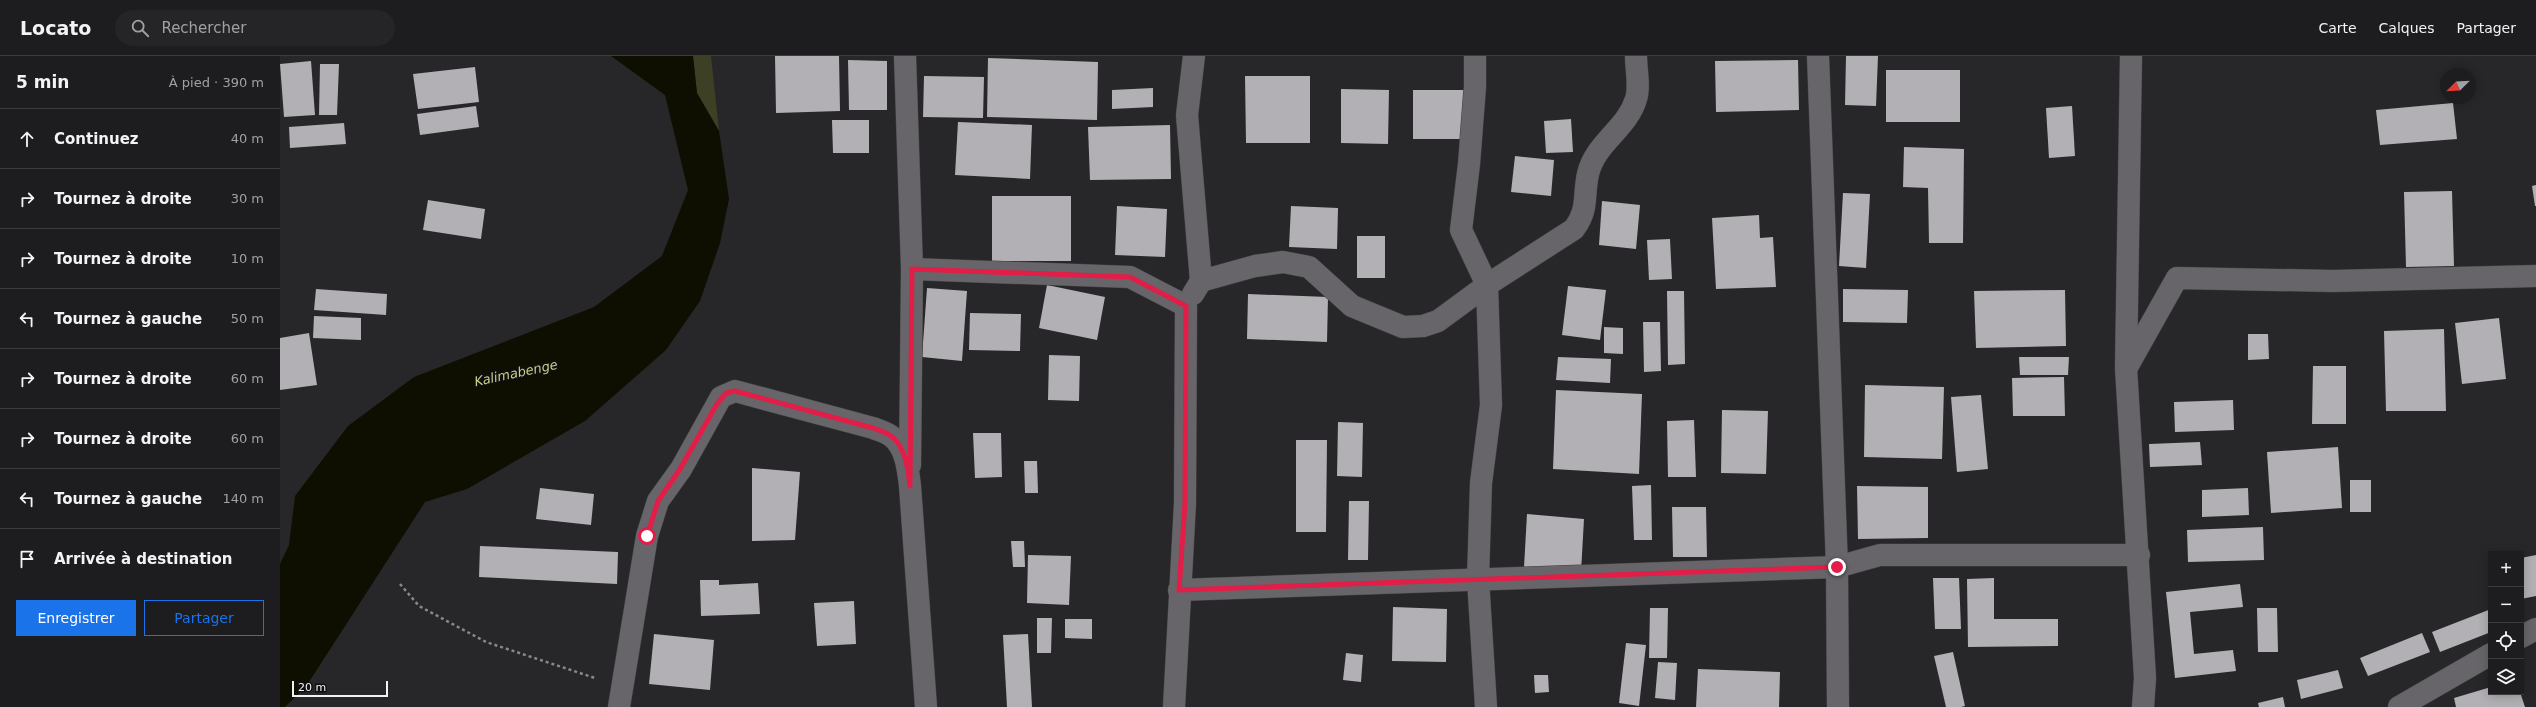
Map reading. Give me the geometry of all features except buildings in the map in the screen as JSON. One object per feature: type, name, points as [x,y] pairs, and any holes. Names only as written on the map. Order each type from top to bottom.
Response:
[{"type":"street","points":[[906,56],[912,269],[910,486]]},
{"type":"street","points":[[1174,707],[1179,590],[1185,503],[1186,306],[1201,282],[1187,115],[1194,56]]},
{"type":"street","points":[[1475,56],[1475,87],[1470,164],[1461,230],[1487,285],[1492,405],[1480,483],[1478,579],[1486,707]]},
{"type":"street","points":[[1201,282],[1262,265],[1283,262],[1309,266],[1352,306],[1403,327],[1423,326],[1438,321],[1487,285],[1574,229],[1582,219],[1586,203],[1588,174],[1596,154],[1628,118],[1637,98],[1636,56]]},
{"type":"street","points":[[1818,56],[1837,567],[1838,707]]},
{"type":"street","points":[[2131,56],[2126,368],[2146,678],[2143,707]]},
{"type":"street","points":[[912,269],[1130,277],[1186,306]]},
{"type":"street","points":[[2126,368],[2177,278],[2333,281],[2536,276]]},
{"type":"street","points":[[621,697],[647,536],[658,501],[680,469],[717,404],[726,393],[743,392],[873,428],[891,436],[900,448],[907,465],[910,486],[926,707]]},
{"type":"street","points":[[1179,590],[1837,567],[1880,556],[2139,555]]},
{"type":"street","points":[[2524,635],[2536,629]]},
{"type":"street","points":[[2399,707],[2488,656]]},
{"type":"path","points":[[400,584],[420,606],[486,642],[621,697]]},
{"type":"green space","points":[[693,56],[711,56],[719,131],[697,93]]},
{"type":"water","name":"Kalimabenge","points":[[611,56],[693,56],[697,93],[719,131],[729,199],[720,243],[700,301],[666,350],[585,421],[467,489],[425,502],[307,685],[285,707],[280,707],[280,564],[289,545],[295,496],[348,426],[414,377],[594,307],[662,256],[688,190],[665,95]]},
{"type":"route","points":[[647,536],[658,501],[680,469],[721,397],[726,393],[735,391],[873,428],[891,436],[900,448],[907,465],[910,486],[912,269],[1130,277],[1186,306],[1185,503],[1179,590],[1837,567]]}]
